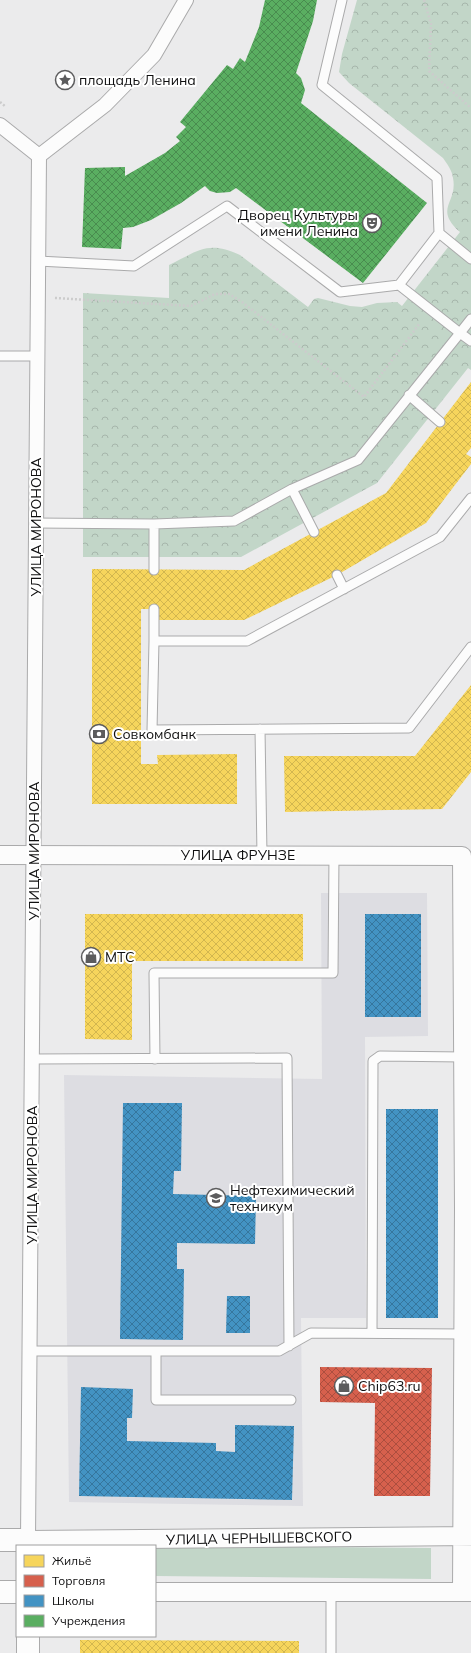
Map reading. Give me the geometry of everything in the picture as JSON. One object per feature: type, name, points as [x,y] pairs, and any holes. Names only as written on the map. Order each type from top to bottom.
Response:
[{"type":"main road","name":"УЛИЦА ЧЕРНЫШЕВСКОГО","points":[[0,1540],[28,1543]]},
{"type":"main road","points":[[0,1592],[16,1592]]},
{"type":"main road","points":[[28,1637],[28,1653]]},
{"type":"street","points":[[0,125],[39,156],[105,105],[154,55],[186,0]]},
{"type":"street","name":"УЛИЦА МИРОНОВА","points":[[28,1543],[39,156]]},
{"type":"street","points":[[156,1592],[466,1592],[463,1334],[468,1209],[463,1057],[466,850]]},
{"type":"street","name":"УЛИЦА ФРУНЗЕ","points":[[0,855],[334,855],[466,850]]},
{"type":"street","name":"УЛИЦА ЧЕРНЫШЕВСКОГО","points":[[28,1543],[466,1536]]},
{"type":"lane","points":[[342,0],[322,85],[437,178],[439,233],[399,285]]},
{"type":"lane","points":[[38,262],[134,266],[227,206],[340,292],[399,285],[471,341]]},
{"type":"lane","points":[[439,233],[471,259]]},
{"type":"lane","points":[[36,522],[154,524],[234,521],[292,489],[358,460],[471,319]]},
{"type":"lane","points":[[0,356],[37,356]]},
{"type":"lane","points":[[409,395],[440,422]]},
{"type":"lane","points":[[292,489],[314,532]]},
{"type":"lane","points":[[154,641],[247,641],[440,537],[471,498]]},
{"type":"lane","points":[[154,524],[154,570]]},
{"type":"lane","points":[[337,576],[344,589]]},
{"type":"lane","points":[[154,609],[152,730],[408,728],[471,647]]},
{"type":"lane","points":[[260,729],[262,855]]},
{"type":"lane","points":[[155,1059],[154,973],[334,974],[334,855]]},
{"type":"lane","points":[[372,1333],[373,1061],[380,1056],[463,1057]]},
{"type":"lane","points":[[32,1059],[287,1058],[289,1346]]},
{"type":"lane","points":[[30,1351],[279,1351],[311,1333],[463,1334]]},
{"type":"lane","points":[[156,1351],[156,1400],[292,1400]]},
{"type":"lane","points":[[331,1592],[331,1653]]},
{"type":"path","points":[[424,0],[431,24],[429,71],[471,108]]},
{"type":"path","points":[[38,297],[191,306],[215,294],[229,294],[242,302],[364,397],[430,310]]},
{"type":"shaded area","name":"Нефтехимический техникум","points":[[321,893],[427,893],[428,1036],[365,1037],[366,1318],[301,1318],[303,1506],[69,1502],[64,1075],[322,1079]]},
{"type":"green space","points":[[357,0],[471,0],[471,370],[468,368],[377,483],[241,557],[83,557],[83,293],[169,298],[169,265],[203,249],[219,248],[240,255],[308,307],[314,299],[318,298],[350,306],[362,307],[377,303],[397,302],[402,306],[460,232],[452,224],[448,217],[448,205],[454,187],[452,175],[443,158],[349,83],[339,72],[342,54]]},
{"type":"green space","points":[[156,1546],[431,1548],[431,1579],[156,1576]]},
{"type":"building: Жильё","points":[[471,382],[471,448],[466,454],[471,457],[471,464],[426,523],[337,575],[244,620],[158,620],[158,609],[141,609],[141,764],[158,764],[157,755],[237,754],[237,804],[92,804],[92,569],[244,570],[386,493]]},
{"type":"building: Жильё","points":[[471,685],[471,772],[442,809],[285,812],[284,756],[415,756]]},
{"type":"building: Жильё","points":[[85,914],[303,914],[303,961],[132,961],[132,1040],[85,1039]]},
{"type":"building: Жильё","points":[[80,1640],[299,1641],[299,1653],[80,1653]]},
{"type":"building: Торговля","points":[[320,1367],[432,1368],[430,1496],[374,1496],[375,1403],[320,1402]]},
{"type":"building: Школы","points":[[365,914],[421,914],[421,1017],[365,1017]]},
{"type":"building: Школы","points":[[123,1103],[182,1103],[181,1171],[174,1171],[173,1194],[256,1196],[255,1244],[177,1243],[177,1269],[184,1269],[183,1340],[120,1339]]},
{"type":"building: Школы","points":[[386,1109],[438,1109],[438,1318],[386,1318]]},
{"type":"building: Школы","points":[[227,1296],[250,1296],[250,1333],[226,1333]]},
{"type":"building: Школы","points":[[81,1387],[133,1389],[132,1418],[127,1418],[127,1441],[216,1443],[216,1451],[235,1452],[235,1425],[294,1426],[292,1500],[79,1496]]},
{"type":"building: Учреждения","points":[[265,0],[317,0],[313,21],[296,73],[301,78],[305,90],[301,103],[427,203],[363,283],[236,188],[230,192],[217,193],[210,191],[205,186],[181,203],[151,220],[133,227],[123,228],[121,249],[82,247],[85,168],[125,167],[125,176],[165,153],[180,141],[176,137],[186,127],[180,122],[227,65],[233,69],[240,58],[245,62],[259,27]]},
{"type":"place","name":"площадь Ленина","points":[[65,80]]},
{"type":"place","name":"Дворец Культуры имени Ленина","points":[[372,223]]},
{"type":"place","name":"Совкомбанк","points":[[99,734]]},
{"type":"place","name":"МТС","points":[[91,957]]},
{"type":"place","name":"Нефтехимический техникум","points":[[216,1198]]},
{"type":"place","name":"Chip63.ru","points":[[344,1386]]}]
